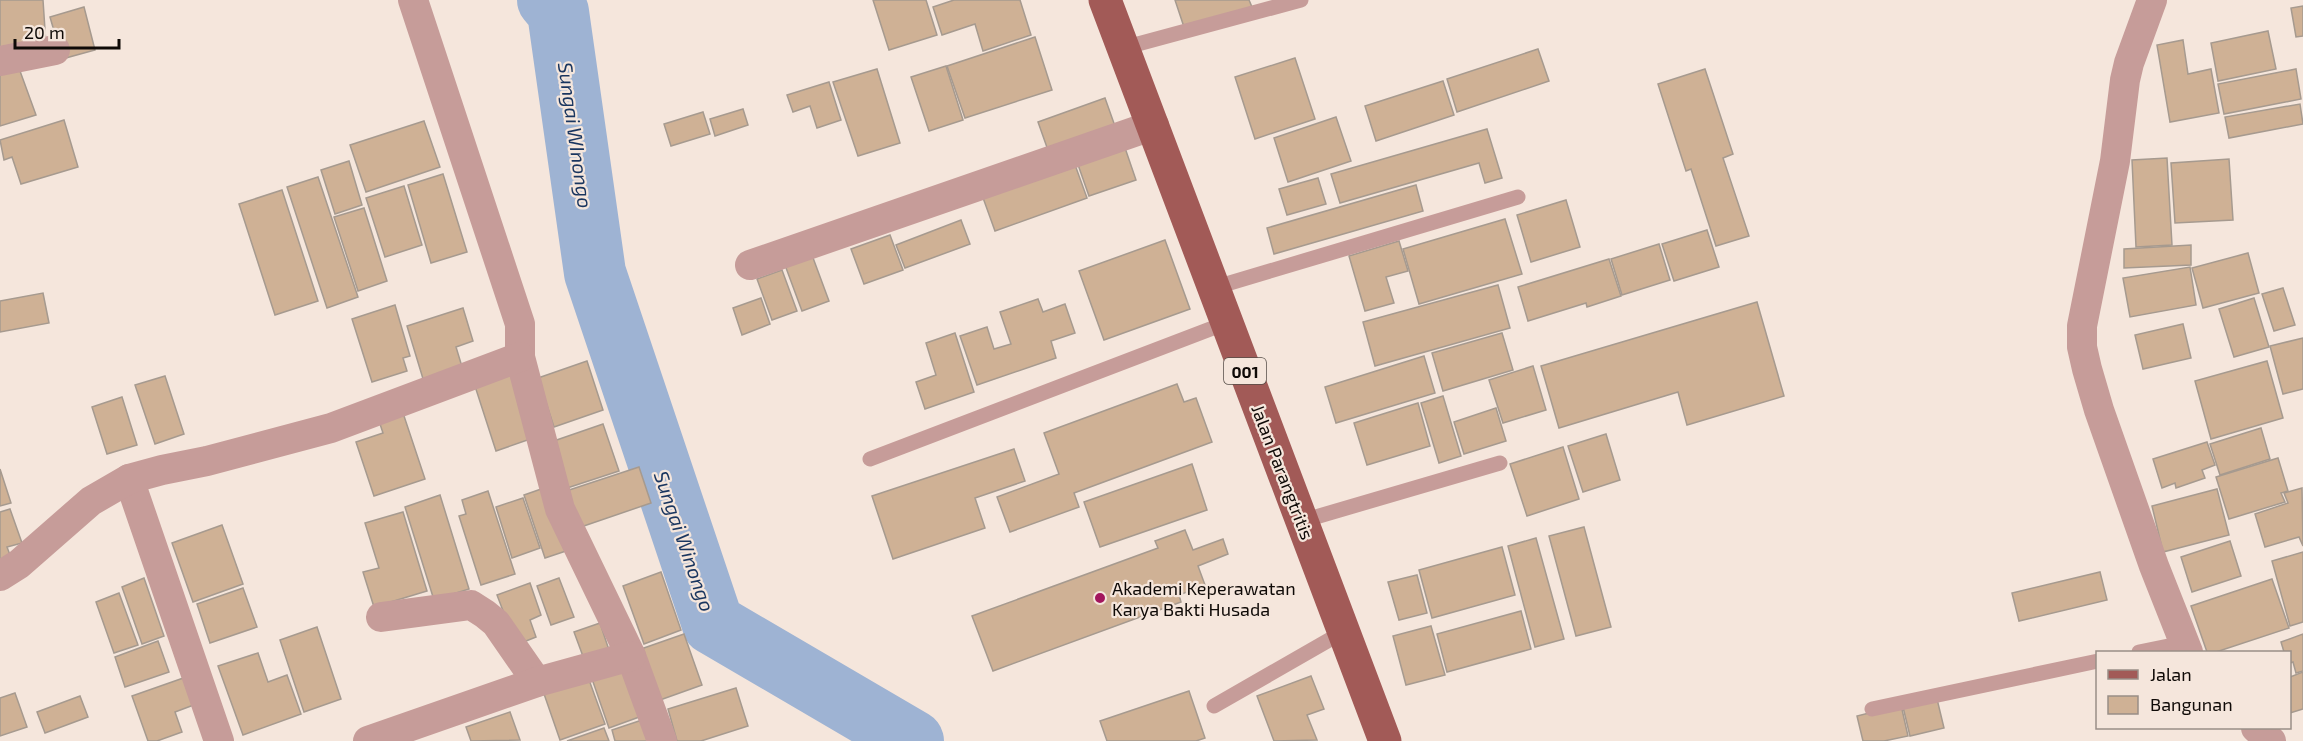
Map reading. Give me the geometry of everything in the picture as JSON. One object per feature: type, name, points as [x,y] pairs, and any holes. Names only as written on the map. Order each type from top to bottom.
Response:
[{"type":"main road","name":"Jalan Parangtritis","points":[[1105,0],[1385,741]]},
{"type":"street","points":[[413,0],[520,324],[520,357],[560,509],[631,656],[662,741]]},
{"type":"street","points":[[2152,0],[2125,80],[2115,160],[2082,326],[2082,347],[2086,369],[2099,410],[2185,648]]},
{"type":"street","points":[[0,61],[55,50]]},
{"type":"street","points":[[750,265],[1154,125]]},
{"type":"street","points":[[0,576],[19,564],[91,501],[129,479],[331,428],[520,357]]},
{"type":"street","points":[[129,479],[219,741]]},
{"type":"street","points":[[381,617],[471,605],[496,623],[537,682]]},
{"type":"street","points":[[368,741],[537,682],[631,656]]},
{"type":"street","points":[[2257,729],[2271,741]]},
{"type":"lane","points":[[1123,48],[1301,0]]},
{"type":"lane","points":[[1214,288],[1518,197]]},
{"type":"lane","points":[[870,459],[1227,323]]},
{"type":"lane","points":[[1302,521],[1500,463]]},
{"type":"lane","points":[[1215,706],[1342,632]]},
{"type":"lane","points":[[2150,651],[2185,648]]},
{"type":"lane","points":[[1872,709],[2096,661]]},
{"type":"building","points":[[0,0],[43,0],[46,45],[0,48]]},
{"type":"building","points":[[873,0],[926,0],[937,35],[889,50]]},
{"type":"building","points":[[954,0],[1020,0],[1031,35],[983,51],[975,24],[942,35],[933,7]]},
{"type":"building","points":[[1175,0],[1249,0],[1252,7],[1184,27]]},
{"type":"building","points":[[2303,6],[2303,36],[2296,37],[2291,8]]},
{"type":"building","points":[[84,7],[95,50],[62,59],[50,17]]},
{"type":"building","points":[[2268,31],[2276,69],[2218,81],[2211,43]]},
{"type":"building","points":[[1035,37],[1052,90],[965,118],[947,66]]},
{"type":"building","points":[[2183,40],[2188,74],[2211,69],[2219,113],[2170,122],[2157,45]]},
{"type":"building","points":[[1538,49],[1549,81],[1457,112],[1447,79]]},
{"type":"building","points":[[1295,58],[1315,119],[1255,139],[1235,77]]},
{"type":"building","points":[[16,60],[36,115],[0,126],[0,65]]},
{"type":"building","points":[[946,66],[963,120],[929,131],[911,77]]},
{"type":"building","points":[[877,69],[900,143],[858,156],[833,82]]},
{"type":"building","points":[[1705,69],[1733,154],[1723,158],[1749,236],[1716,246],[1691,169],[1686,171],[1658,84]]},
{"type":"building","points":[[2296,69],[2301,99],[2224,114],[2218,84]]},
{"type":"building","points":[[1443,81],[1454,115],[1376,141],[1365,106]]},
{"type":"building","points":[[829,82],[841,120],[817,128],[810,106],[793,112],[787,95]]},
{"type":"building","points":[[1105,98],[1116,129],[1049,153],[1038,122]]},
{"type":"building","points":[[2300,104],[2303,124],[2229,138],[2225,117]]},
{"type":"building","points":[[743,109],[748,125],[715,136],[710,119]]},
{"type":"building","points":[[703,112],[710,134],[671,146],[664,124]]},
{"type":"building","points":[[1336,117],[1351,161],[1288,182],[1274,138]]},
{"type":"building","points":[[64,120],[78,167],[21,184],[12,157],[4,160],[0,140]]},
{"type":"building","points":[[424,121],[440,167],[366,192],[350,145]]},
{"type":"building","points":[[1487,129],[1502,178],[1485,183],[1479,163],[1340,203],[1331,174]]},
{"type":"building","points":[[1123,142],[1136,180],[1089,196],[1076,159]]},
{"type":"building","points":[[2167,158],[2172,245],[2136,247],[2132,160]]},
{"type":"building","points":[[2229,159],[2233,220],[2175,223],[2171,163]]},
{"type":"building","points":[[349,161],[362,205],[335,214],[321,170]]},
{"type":"building","points":[[1074,162],[1087,198],[995,231],[982,195]]},
{"type":"building","points":[[443,174],[467,252],[431,263],[408,185]]},
{"type":"building","points":[[318,177],[358,297],[327,308],[287,187]]},
{"type":"building","points":[[1318,178],[1326,204],[1287,215],[1279,189]]},
{"type":"building","points":[[1416,185],[1423,211],[1274,254],[1267,228]]},
{"type":"building","points":[[404,186],[422,245],[385,257],[366,198]]},
{"type":"building","points":[[282,190],[318,301],[275,315],[239,204]]},
{"type":"building","points":[[1566,200],[1580,247],[1531,262],[1517,215]]},
{"type":"building","points":[[364,208],[387,281],[358,291],[334,217]]},
{"type":"building","points":[[1505,219],[1522,274],[1419,304],[1403,249]]},
{"type":"building","points":[[961,220],[970,244],[905,268],[896,245]]},
{"type":"building","points":[[1707,230],[1719,267],[1674,281],[1662,244]]},
{"type":"building","points":[[890,235],[903,270],[864,284],[851,249]]},
{"type":"building","points":[[1165,240],[1190,309],[1104,340],[1079,271]]},
{"type":"building","points":[[1399,241],[1408,271],[1386,277],[1394,303],[1365,311],[1349,256]]},
{"type":"building","points":[[1659,244],[1670,280],[1622,295],[1611,259]]},
{"type":"building","points":[[2191,245],[2191,265],[2124,268],[2124,249]]},
{"type":"building","points":[[809,247],[829,301],[802,311],[782,257]]},
{"type":"building","points":[[2248,253],[2259,293],[2203,308],[2192,268]]},
{"type":"building","points":[[1609,259],[1621,296],[1587,307],[1586,303],[1528,321],[1518,287]]},
{"type":"building","points":[[2190,267],[2196,305],[2130,317],[2123,278]]},
{"type":"building","points":[[782,270],[797,311],[772,320],[757,279]]},
{"type":"building","points":[[1498,285],[1510,328],[1375,366],[1363,322]]},
{"type":"building","points":[[2283,288],[2295,325],[2274,331],[2262,294]]},
{"type":"building","points":[[43,293],[49,323],[0,332],[0,301]]},
{"type":"building","points":[[761,298],[770,324],[742,335],[733,308]]},
{"type":"building","points":[[2254,298],[2269,347],[2234,357],[2219,309]]},
{"type":"building","points":[[1038,299],[1043,312],[1065,304],[1075,333],[1051,341],[1056,358],[977,385],[960,336],[987,327],[994,349],[1011,344],[1000,312]]},
{"type":"building","points":[[1757,302],[1784,396],[1687,425],[1678,392],[1559,428],[1541,366]]},
{"type":"building","points":[[395,305],[410,356],[403,358],[407,371],[372,382],[352,319]]},
{"type":"building","points":[[463,308],[473,341],[456,347],[463,370],[424,382],[407,326]]},
{"type":"building","points":[[2183,324],[2191,358],[2143,369],[2135,335]]},
{"type":"building","points":[[955,333],[974,392],[925,409],[916,382],[936,375],[926,343]]},
{"type":"building","points":[[1502,333],[1513,370],[1443,391],[1432,353]]},
{"type":"building","points":[[2303,338],[2303,389],[2283,394],[2270,346]]},
{"type":"building","points":[[1424,356],[1435,393],[1336,423],[1325,387]]},
{"type":"building","points":[[587,361],[603,410],[554,427],[538,378]]},
{"type":"building","points":[[2267,361],[2283,418],[2211,439],[2195,381]]},
{"type":"building","points":[[1533,366],[1546,410],[1503,423],[1489,380]]},
{"type":"building","points":[[512,367],[536,437],[496,451],[473,380]]},
{"type":"building","points":[[165,376],[184,434],[155,444],[135,385]]},
{"type":"building","points":[[1177,384],[1184,402],[1196,398],[1212,442],[1074,493],[1079,507],[1010,532],[997,497],[1059,474],[1044,433]]},
{"type":"building","points":[[1443,396],[1461,456],[1439,463],[1421,403]]},
{"type":"building","points":[[122,397],[137,445],[107,454],[92,407]]},
{"type":"building","points":[[1418,403],[1430,446],[1367,465],[1354,423]]},
{"type":"building","points":[[1496,408],[1506,441],[1464,454],[1454,422]]},
{"type":"building","points":[[403,413],[425,479],[374,496],[356,442],[383,433],[379,421]]},
{"type":"building","points":[[603,424],[619,471],[561,490],[545,444]]},
{"type":"building","points":[[2261,428],[2270,459],[2220,475],[2210,444]]},
{"type":"building","points":[[1606,434],[1620,480],[1583,492],[1568,446]]},
{"type":"building","points":[[2207,442],[2215,465],[2202,470],[2205,478],[2176,488],[2175,483],[2162,488],[2153,459]]},
{"type":"building","points":[[1563,447],[1579,499],[1527,516],[1510,464]]},
{"type":"building","points":[[1014,449],[1025,481],[975,498],[985,528],[893,559],[872,496]]},
{"type":"building","points":[[2278,458],[2288,491],[2281,493],[2285,502],[2229,519],[2216,477]]},
{"type":"building","points":[[1192,464],[1207,510],[1100,547],[1084,502]]},
{"type":"building","points":[[639,467],[651,503],[575,529],[563,492]]},
{"type":"building","points":[[0,469],[11,503],[0,506]]},
{"type":"building","points":[[544,488],[566,551],[545,558],[524,495]]},
{"type":"building","points":[[2302,488],[2303,546],[2299,537],[2265,547],[2255,514],[2288,503],[2284,493]]},
{"type":"building","points":[[2217,489],[2229,535],[2163,552],[2152,506]]},
{"type":"building","points":[[488,491],[515,574],[481,585],[459,516],[466,514],[462,500]]},
{"type":"building","points":[[440,495],[469,589],[434,600],[405,507]]},
{"type":"building","points":[[523,498],[540,548],[512,558],[496,507]]},
{"type":"building","points":[[10,509],[22,543],[7,547],[13,563],[0,568],[0,512]]},
{"type":"building","points":[[403,512],[427,591],[374,607],[363,572],[379,568],[365,523]]},
{"type":"building","points":[[222,525],[243,584],[193,602],[172,543]]},
{"type":"building","points":[[1584,527],[1611,627],[1576,636],[1549,536]]},
{"type":"building","name":"Akademi Keperawatan Karya Bakti Husada","points":[[1185,530],[1193,550],[1223,539],[1228,554],[1198,566],[1205,585],[1179,595],[1181,602],[993,671],[972,616],[1158,548],[1155,541]]},
{"type":"building","points":[[1536,538],[1564,639],[1535,647],[1508,546]]},
{"type":"building","points":[[2230,541],[2241,576],[2192,592],[2181,557]]},
{"type":"building","points":[[1502,547],[1515,595],[1432,618],[1419,570]]},
{"type":"building","points":[[2303,552],[2303,622],[2290,626],[2272,561]]},
{"type":"building","points":[[661,572],[681,630],[644,644],[623,586]]},
{"type":"building","points":[[2100,572],[2107,600],[2019,621],[2012,593]]},
{"type":"building","points":[[1417,575],[1427,613],[1399,620],[1388,582]]},
{"type":"building","points":[[144,578],[164,636],[142,644],[122,587]]},
{"type":"building","points":[[559,578],[574,617],[551,625],[537,586]]},
{"type":"building","points":[[2272,579],[2289,628],[2219,651],[2207,651],[2191,606]]},
{"type":"building","points":[[530,583],[541,615],[530,620],[536,637],[516,645],[497,595]]},
{"type":"building","points":[[243,588],[257,627],[210,643],[197,604]]},
{"type":"building","points":[[119,593],[138,645],[114,653],[96,602]]},
{"type":"building","points":[[1521,611],[1531,649],[1447,672],[1437,634]]},
{"type":"building","points":[[600,623],[609,650],[584,659],[574,632]]},
{"type":"building","points":[[1431,626],[1445,675],[1406,685],[1393,636]]},
{"type":"building","points":[[317,627],[341,699],[304,712],[280,640]]},
{"type":"building","points":[[684,634],[702,685],[660,700],[641,649]]},
{"type":"building","points":[[2303,634],[2303,671],[2296,673],[2293,662],[2291,663],[2291,651],[2284,651],[2281,642]]},
{"type":"building","points":[[158,641],[169,672],[125,687],[115,657]]},
{"type":"building","points":[[258,653],[268,682],[287,675],[301,714],[243,735],[218,666]]},
{"type":"building","points":[[624,664],[642,716],[609,728],[591,676]]},
{"type":"building","points":[[2303,672],[2303,709],[2291,713],[2291,677]]},
{"type":"building","points":[[189,676],[199,703],[175,712],[182,732],[157,741],[148,741],[132,696]]},
{"type":"building","points":[[1311,676],[1324,709],[1307,715],[1317,740],[1274,741],[1257,696]]},
{"type":"building","points":[[588,677],[605,724],[560,740],[543,691]]},
{"type":"building","points":[[736,688],[748,726],[701,741],[677,741],[668,709]]},
{"type":"building","points":[[1189,691],[1205,738],[1196,741],[1107,741],[1100,721]]},
{"type":"building","points":[[15,693],[27,727],[0,736],[0,698]]},
{"type":"building","points":[[80,696],[88,717],[45,733],[37,712]]},
{"type":"building","points":[[1937,699],[1944,728],[1910,736],[1903,707]]},
{"type":"building","points":[[1901,705],[1908,736],[1884,741],[1863,741],[1857,716]]},
{"type":"building","points":[[510,712],[520,740],[471,741],[466,727]]},
{"type":"building","points":[[648,718],[656,741],[615,741],[612,730]]},
{"type":"building","points":[[604,728],[609,741],[567,741]]},
{"type":"waterway","name":"Sungai Winongo","points":[[548,0],[558,12],[595,273],[713,624],[913,741]]},
{"type":"place","name":"Akademi Keperawatan Karya Bakti Husada","points":[[1100,598]]},
{"type":"water label","name":"Sungai WInongo","points":[[576,135]]}]
